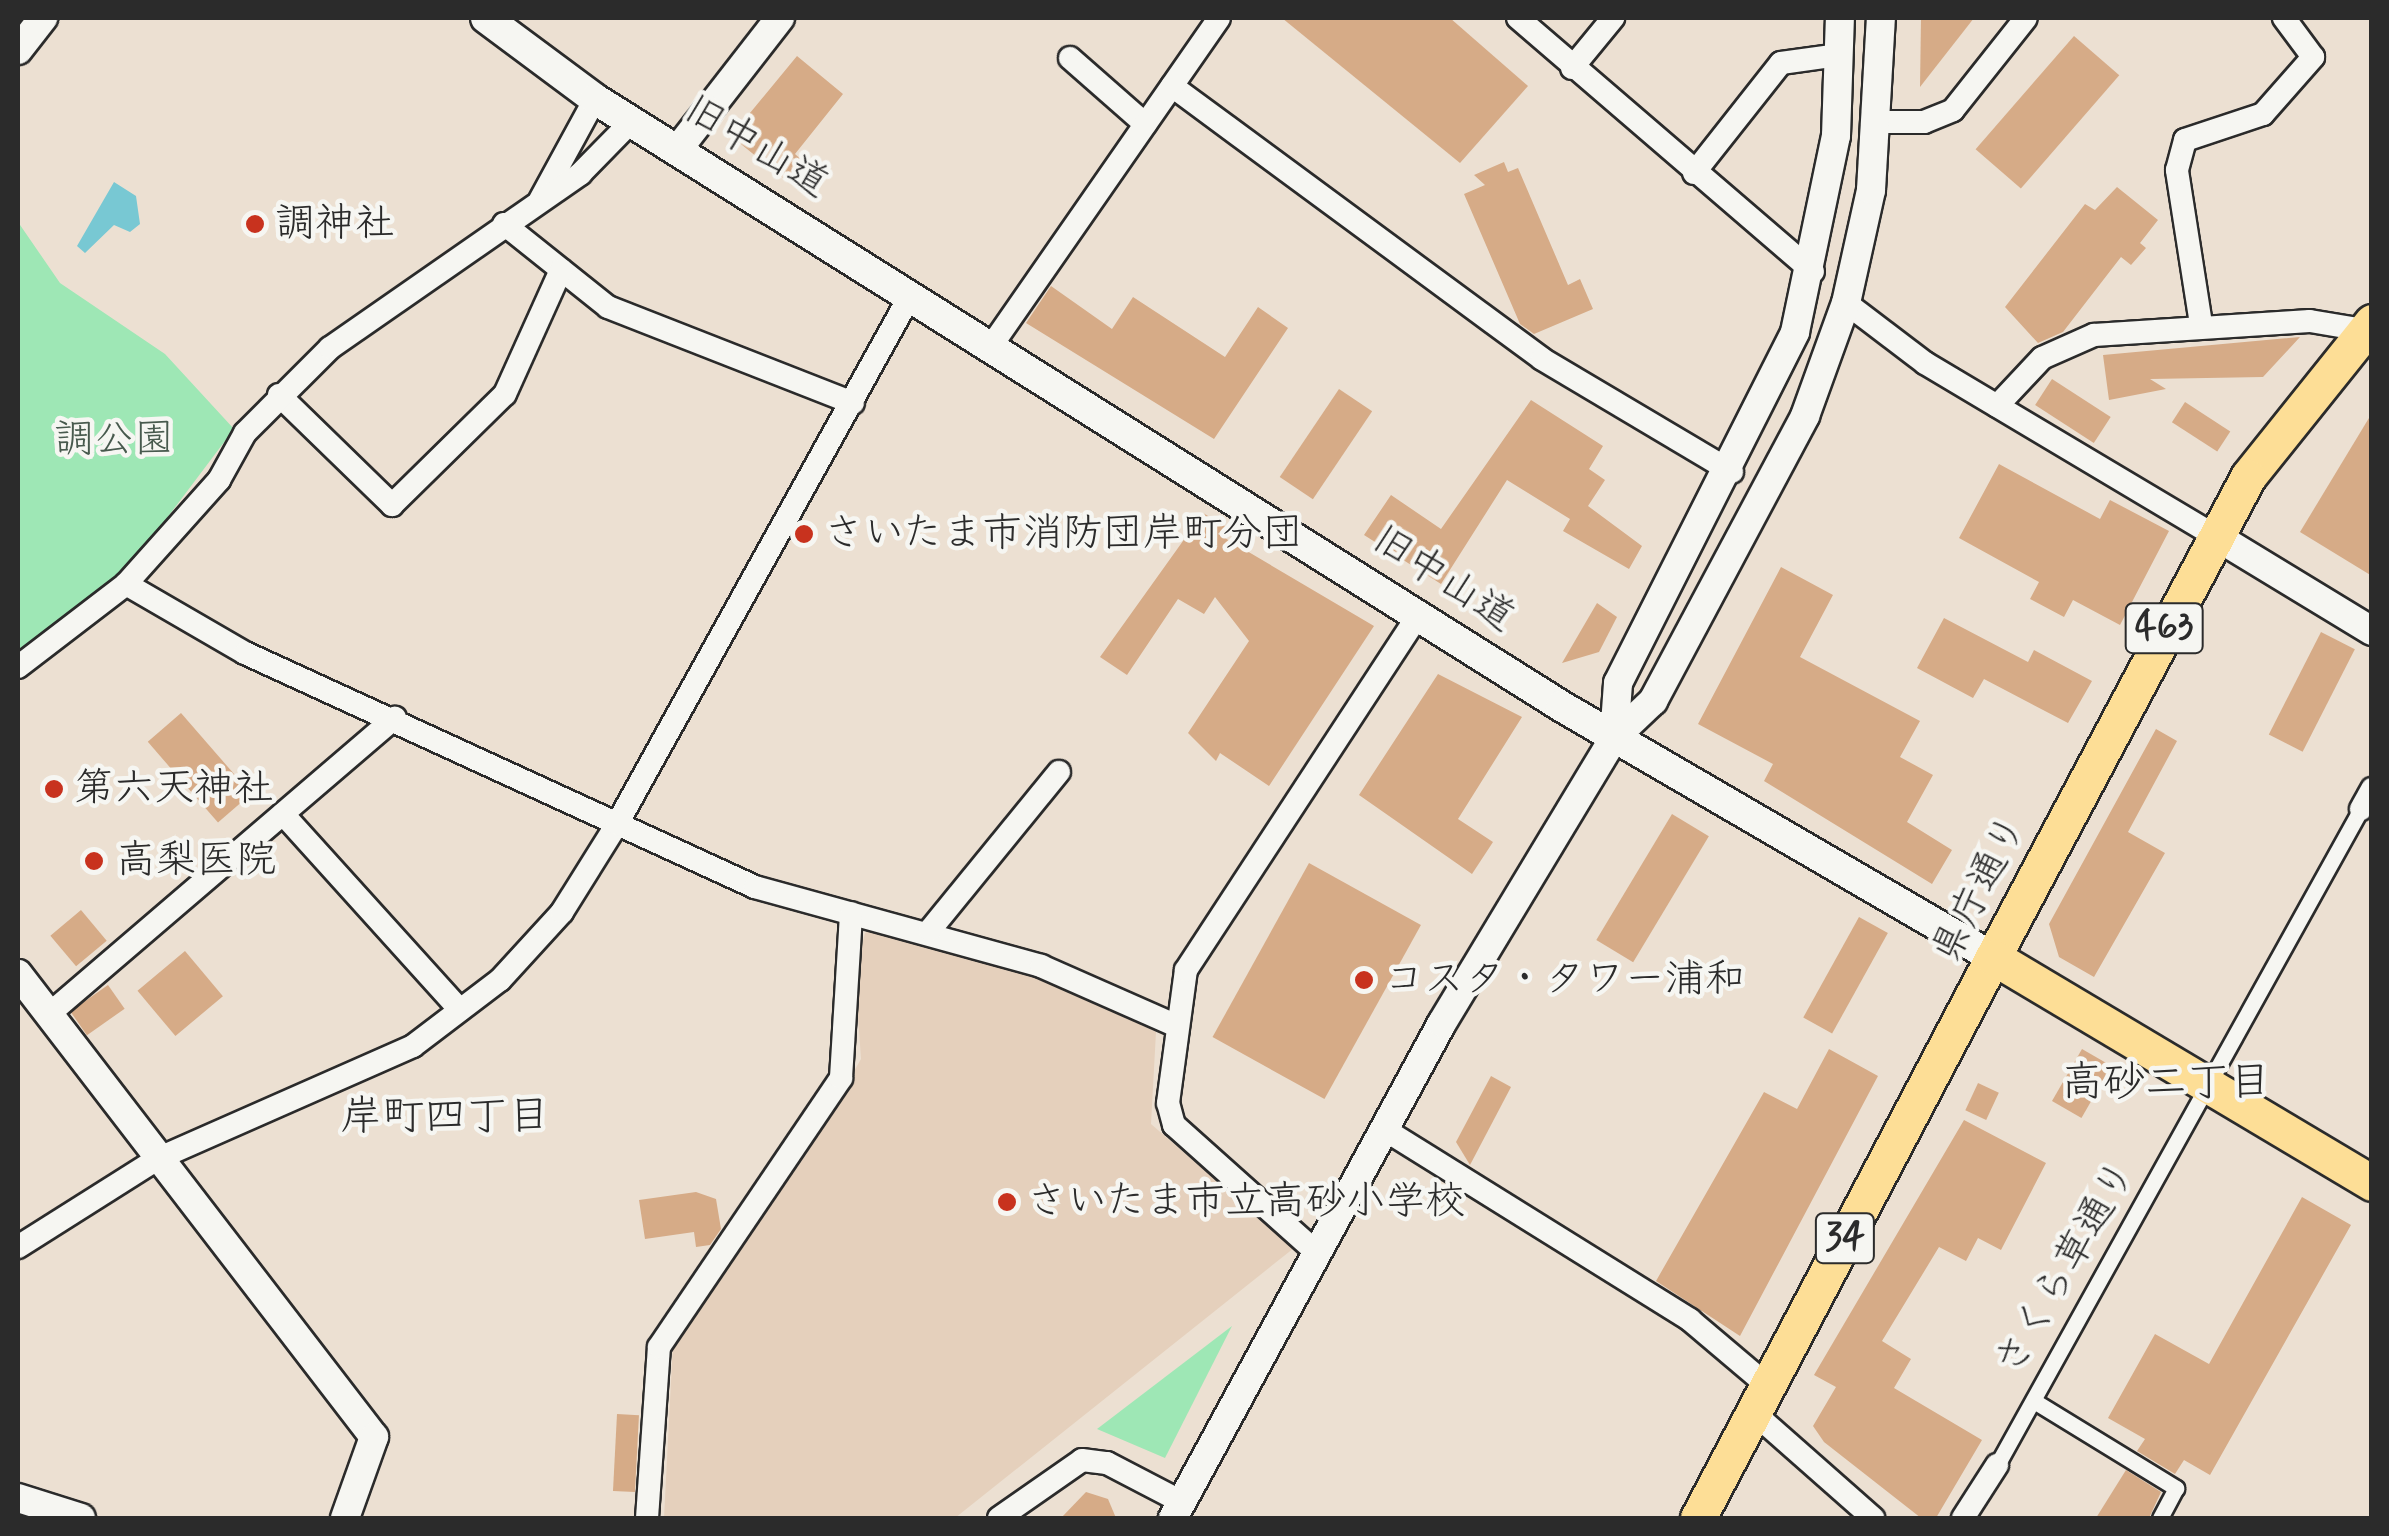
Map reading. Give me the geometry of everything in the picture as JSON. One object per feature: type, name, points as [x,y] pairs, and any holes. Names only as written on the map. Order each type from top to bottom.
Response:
[{"type":"main road","name":"旧中山道","points":[[486,18],[594,100],[994,342],[1614,738],[2372,1183]]},
{"type":"main road","name":"県庁通り","points":[[1698,1518],[2214,535],[2278,429],[2368,326]]},
{"type":"street","points":[[18,50],[43,18]]},
{"type":"street","points":[[678,149],[780,18]]},
{"type":"street","points":[[994,342],[1219,18]]},
{"type":"street","points":[[1518,18],[1813,272]]},
{"type":"street","points":[[1572,68],[1612,18]]},
{"type":"street","points":[[1614,738],[1618,683],[1732,472],[1813,272],[1840,18]]},
{"type":"street","points":[[999,1518],[1082,1460],[1108,1464],[1178,1510],[1382,1128],[1614,738],[1653,702],[1767,494],[1846,302],[1878,122],[1880,18]]},
{"type":"street","points":[[1878,122],[1924,122],[1953,110],[2026,18]]},
{"type":"street","points":[[2201,324],[2177,170],[2186,140],[2263,114],[2313,57],[2284,18]]},
{"type":"street","points":[[1694,173],[1781,63],[1839,55]]},
{"type":"street","points":[[1070,58],[1145,124]]},
{"type":"street","points":[[1172,86],[1542,358],[1732,472]]},
{"type":"street","points":[[540,200],[594,100]]},
{"type":"street","points":[[18,667],[126,584],[219,480],[279,396],[540,200],[632,122]]},
{"type":"street","points":[[504,224],[608,307],[853,404]]},
{"type":"street","points":[[279,396],[392,505],[505,394],[562,270]]},
{"type":"street","points":[[18,1247],[157,1159],[414,1046],[460,1010],[562,912],[617,824],[912,294]]},
{"type":"street","points":[[1846,302],[1996,406],[2372,632]]},
{"type":"street","points":[[1996,406],[2042,358],[2094,336],[2201,324],[2310,321],[2368,326]]},
{"type":"street","points":[[126,584],[245,653],[395,718],[754,887],[851,914],[930,930],[1178,1026]]},
{"type":"street","points":[[1315,1252],[1174,1125],[1178,1026],[1186,970],[1420,613]]},
{"type":"street","points":[[48,1015],[395,718]]},
{"type":"street","points":[[930,930],[1059,772]]},
{"type":"street","name":"さくら草通り","points":[[1963,1518],[2211,1090],[2366,799]]},
{"type":"street","points":[[283,814],[460,1010]]},
{"type":"street","points":[[647,1518],[659,1347],[841,1078],[851,914]]},
{"type":"street","points":[[18,974],[374,1437],[345,1518]]},
{"type":"street","points":[[1382,1128],[1690,1320],[1873,1518]]},
{"type":"street","points":[[2034,1401],[2176,1488],[2160,1518]]},
{"type":"street","points":[[18,1498],[81,1518]]},
{"type":"shaded area","name":"さいたま市立高砂小学校","points":[[878,927],[1028,971],[1156,1032],[1151,1124],[1294,1248],[955,1518],[664,1518],[673,1342],[806,1155],[861,1059],[855,972],[865,933]]},
{"type":"green space","name":"調公園","points":[[18,222],[60,283],[165,354],[234,429],[130,567],[18,655]]},
{"type":"green space","points":[[1232,1326],[1165,1458],[1097,1429]]},
{"type":"water","points":[[114,182],[136,196],[140,224],[130,232],[114,225],[85,253],[77,246]]},
{"type":"building","points":[[1282,18],[1450,18],[1528,86],[1460,163]]},
{"type":"building","points":[[1921,18],[1974,18],[1920,87]]},
{"type":"building","points":[[2074,36],[2119,75],[2021,189],[1976,149]]},
{"type":"building","points":[[797,56],[843,94],[795,154],[804,162],[788,182],[731,136]]},
{"type":"building","points":[[1504,162],[1508,172],[1518,168],[1568,285],[1580,279],[1593,309],[1534,334],[1520,324],[1464,194],[1485,185],[1474,175]]},
{"type":"building","points":[[2117,187],[2158,220],[2140,243],[2146,248],[2131,265],[2121,257],[2063,332],[2038,343],[2005,307],[2085,204],[2095,210]]},
{"type":"building","points":[[1051,286],[1112,329],[1133,297],[1225,357],[1258,307],[1288,328],[1214,439],[1026,323]]},
{"type":"building","points":[[2300,337],[2263,377],[2150,379],[2166,389],[2109,400],[2103,355]]},
{"type":"building","points":[[2052,379],[2111,417],[2094,443],[2035,405]]},
{"type":"building","points":[[1339,389],[1372,411],[1313,499],[1280,477]]},
{"type":"building","points":[[1531,400],[1603,446],[1589,469],[1605,480],[1588,506],[1642,546],[1629,569],[1563,531],[1570,519],[1507,480],[1441,584],[1364,535],[1391,495],[1441,529]]},
{"type":"building","points":[[2185,402],[2230,431],[2217,452],[2172,422]]},
{"type":"building","points":[[2372,413],[2372,576],[2300,532]]},
{"type":"building","points":[[1999,464],[2100,519],[2110,500],[2169,531],[2120,625],[2073,600],[2064,617],[2030,599],[2039,582],[1959,538]]},
{"type":"building","points":[[1203,513],[1225,526],[1218,534],[1374,626],[1269,786],[1220,753],[1216,761],[1188,733],[1249,641],[1215,597],[1204,614],[1178,599],[1127,675],[1100,657]]},
{"type":"building","points":[[1781,567],[1833,595],[1800,657],[1920,721],[1900,757],[1933,775],[1907,822],[1952,850],[1932,884],[1764,781],[1773,764],[1698,724]]},
{"type":"building","points":[[1597,603],[1617,617],[1599,652],[1562,663]]},
{"type":"building","points":[[1944,618],[2028,662],[2034,650],[2092,681],[2068,723],[1984,679],[1973,698],[1917,668]]},
{"type":"building","points":[[2321,632],[2355,649],[2303,752],[2269,734]]},
{"type":"building","points":[[1438,674],[1522,717],[1458,819],[1493,842],[1472,874],[1359,795]]},
{"type":"building","points":[[181,713],[251,794],[218,823],[148,742]]},
{"type":"building","points":[[2156,729],[2177,741],[2128,832],[2165,853],[2094,977],[2059,957],[2049,924]]},
{"type":"building","points":[[1672,814],[1709,836],[1633,962],[1596,940]]},
{"type":"building","name":"コスタ・タワー浦和","points":[[1309,863],[1421,925],[1324,1099],[1213,1037]]},
{"type":"building","points":[[81,910],[107,941],[76,966],[50,936]]},
{"type":"building","points":[[1859,917],[1888,933],[1832,1034],[1803,1018]]},
{"type":"building","points":[[185,951],[223,996],[175,1036],[138,991]]},
{"type":"building","points":[[108,985],[125,1009],[87,1035],[70,1011]]},
{"type":"building","points":[[1829,1049],[1878,1076],[1740,1336],[1656,1281],[1764,1092],[1797,1109]]},
{"type":"building","points":[[2082,1049],[2111,1066],[2081,1118],[2052,1101]]},
{"type":"building","points":[[1491,1076],[1511,1087],[1470,1165],[1456,1142]]},
{"type":"building","points":[[1978,1083],[1999,1093],[1986,1120],[1965,1110]]},
{"type":"building","points":[[1964,1120],[2046,1163],[2001,1250],[1978,1238],[1966,1261],[1939,1247],[1882,1341],[1911,1359],[1894,1388],[1982,1440],[1936,1518],[1921,1518],[1824,1442],[1813,1426],[1836,1387],[1814,1375]]},
{"type":"building","points":[[696,1192],[716,1199],[721,1229],[710,1245],[696,1247],[694,1232],[645,1239],[639,1200]]},
{"type":"building","points":[[2302,1197],[2351,1225],[2210,1475],[2184,1460],[2175,1474],[2137,1451],[2145,1439],[2108,1418],[2155,1334],[2209,1364]]},
{"type":"building","points":[[617,1414],[639,1415],[635,1492],[613,1491]]},
{"type":"building","points":[[2126,1470],[2161,1492],[2149,1518],[2096,1518]]},
{"type":"building","points":[[1086,1492],[1108,1499],[1116,1518],[1061,1518]]},
{"type":"place","name":"調神社","points":[[255,224]]},
{"type":"place","name":"さいたま市消防団岸町分団","points":[[804,534]]},
{"type":"place","name":"第六天神社","points":[[54,789]]},
{"type":"place","name":"高梨医院","points":[[94,861]]},
{"type":"place","name":"コスタ・タワー浦和","points":[[1364,980]]},
{"type":"place","name":"さいたま市立高砂小学校","points":[[1007,1202]]},
{"type":"district","name":"高砂二丁目","points":[[2166,1084]]},
{"type":"district","name":"岸町四丁目","points":[[445,1118]]}]
